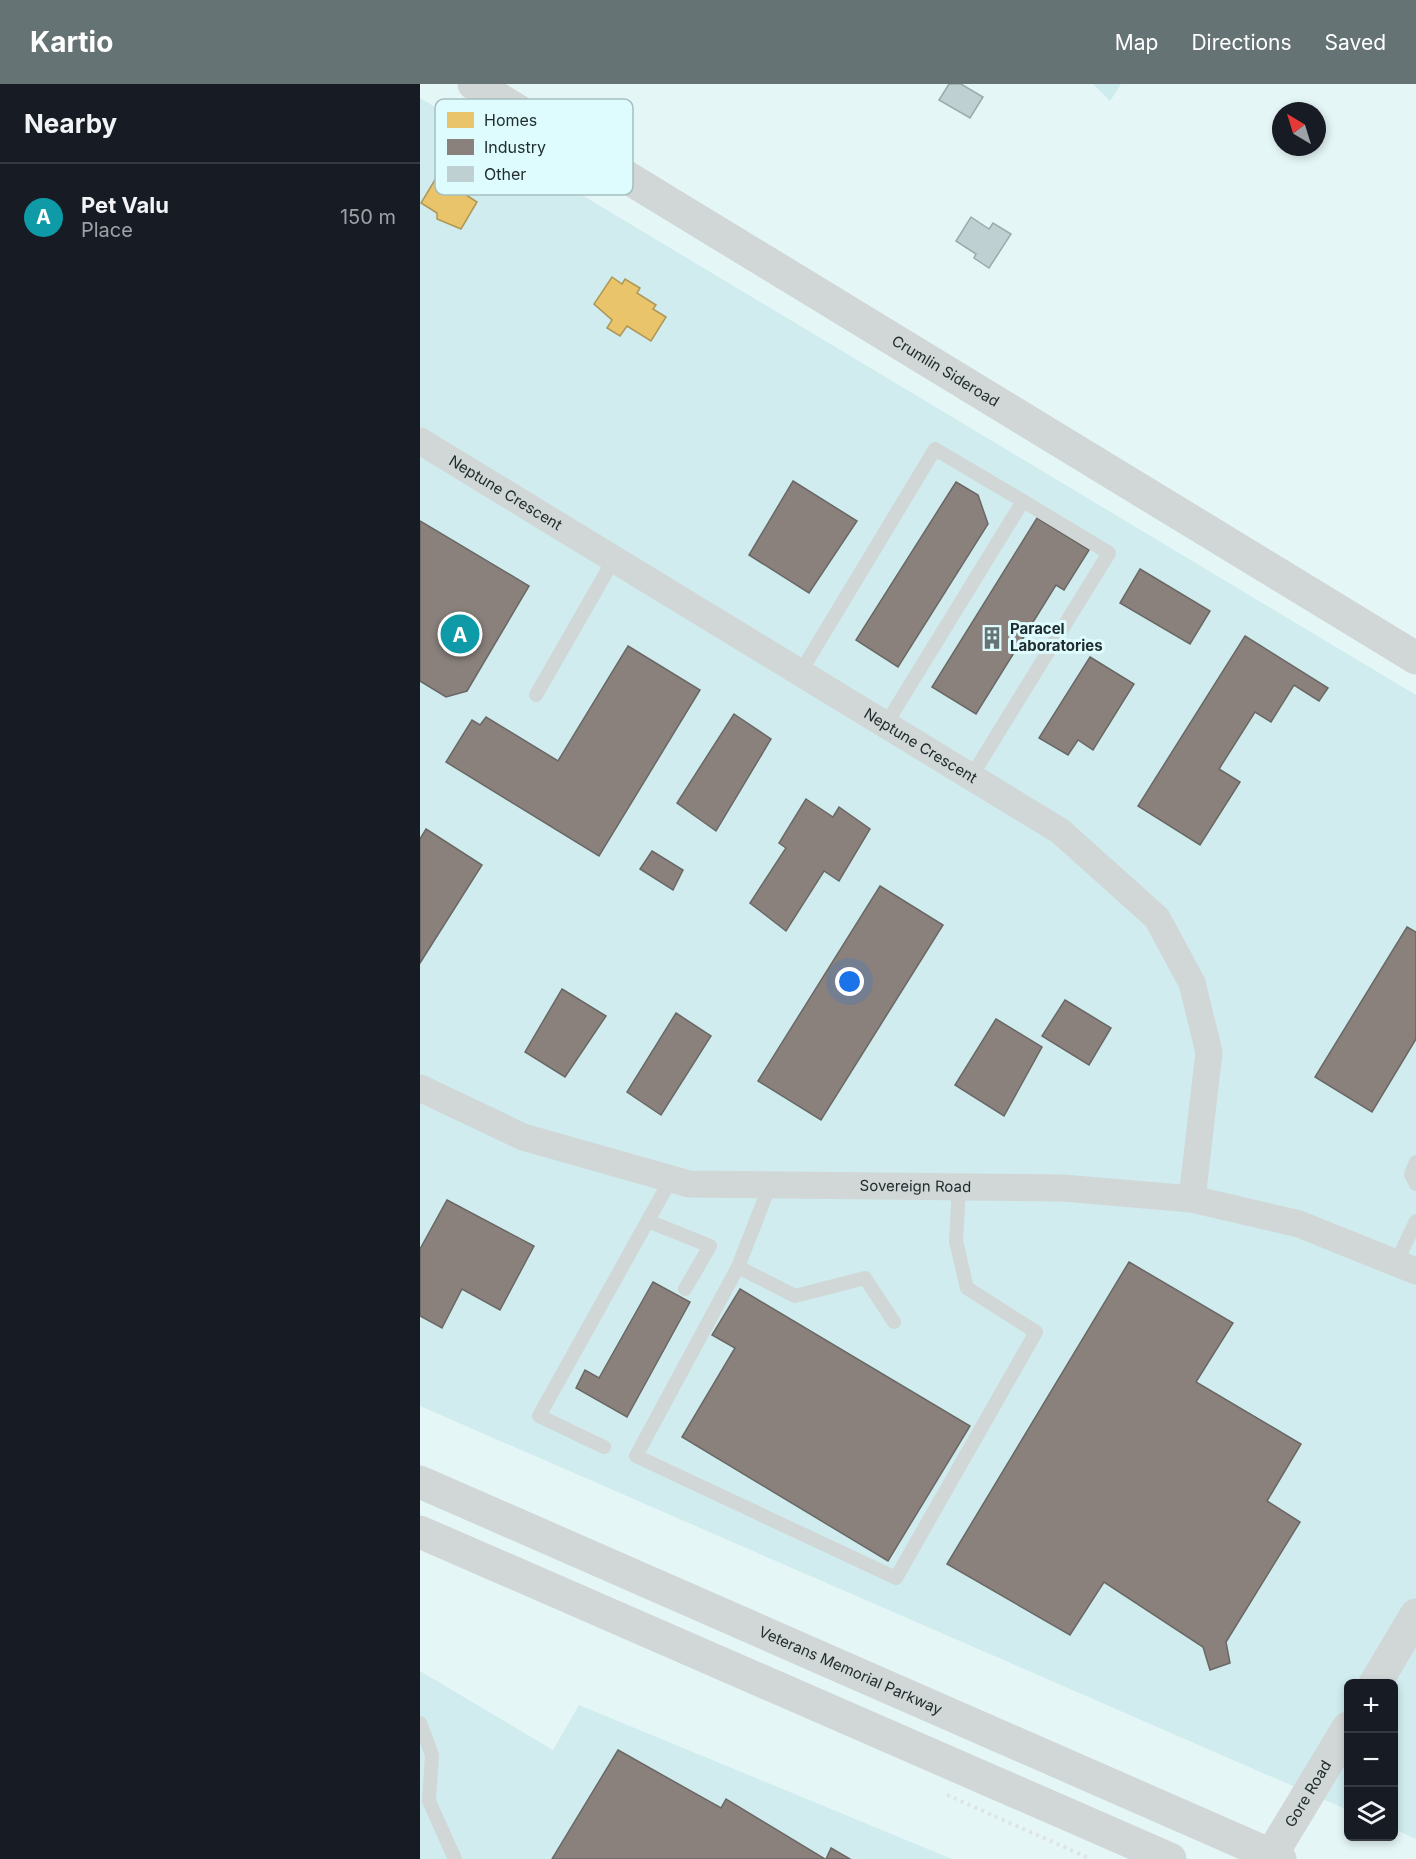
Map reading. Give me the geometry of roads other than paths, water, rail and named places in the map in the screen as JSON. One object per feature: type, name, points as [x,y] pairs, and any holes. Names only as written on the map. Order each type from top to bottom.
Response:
[{"type":"main road","name":"Crumlin Sideroad","points":[[474,84],[499,99]]},
{"type":"main road","name":"Crumlin Sideroad","points":[[633,181],[1416,658]]},
{"type":"main road","name":"Veterans Memorial Parkway","points":[[420,1482],[1274,1858]]},
{"type":"main road","points":[[420,1532],[1170,1859]]},
{"type":"main road","points":[[1377,1679],[1416,1615]]},
{"type":"main road","name":"Gore Road","points":[[1274,1858],[1345,1733]]},
{"type":"street","name":"Neptune Crescent","points":[[420,441],[1060,831],[1157,918],[1192,982],[1209,1052],[1192,1199]]},
{"type":"street","name":"Sovereign Road","points":[[420,1088],[523,1137],[689,1184],[1063,1188],[1192,1199],[1299,1224],[1406,1267]]},
{"type":"lane","points":[[800,673],[935,449],[1109,553],[971,777]]},
{"type":"lane","points":[[886,724],[1023,501]]},
{"type":"lane","points":[[536,695],[614,559]]},
{"type":"lane","points":[[1416,1162],[1411,1174],[1416,1184]]},
{"type":"lane","points":[[604,1446],[539,1416],[671,1179]]},
{"type":"lane","points":[[770,1185],[738,1266],[636,1456],[896,1578],[1036,1332],[967,1288],[956,1241],[959,1187]]},
{"type":"lane","points":[[648,1221],[710,1246],[685,1289]]},
{"type":"lane","points":[[1406,1267],[1416,1221]]},
{"type":"lane","points":[[738,1266],[795,1296],[865,1278],[894,1322]]},
{"type":"lane","points":[[420,1723],[432,1755],[425,1798],[455,1859]]},
{"type":"place","name":"Pet Valu","points":[[460,634]]},
{"type":"place","name":"Paracel Laboratories","points":[[992,638]]}]
